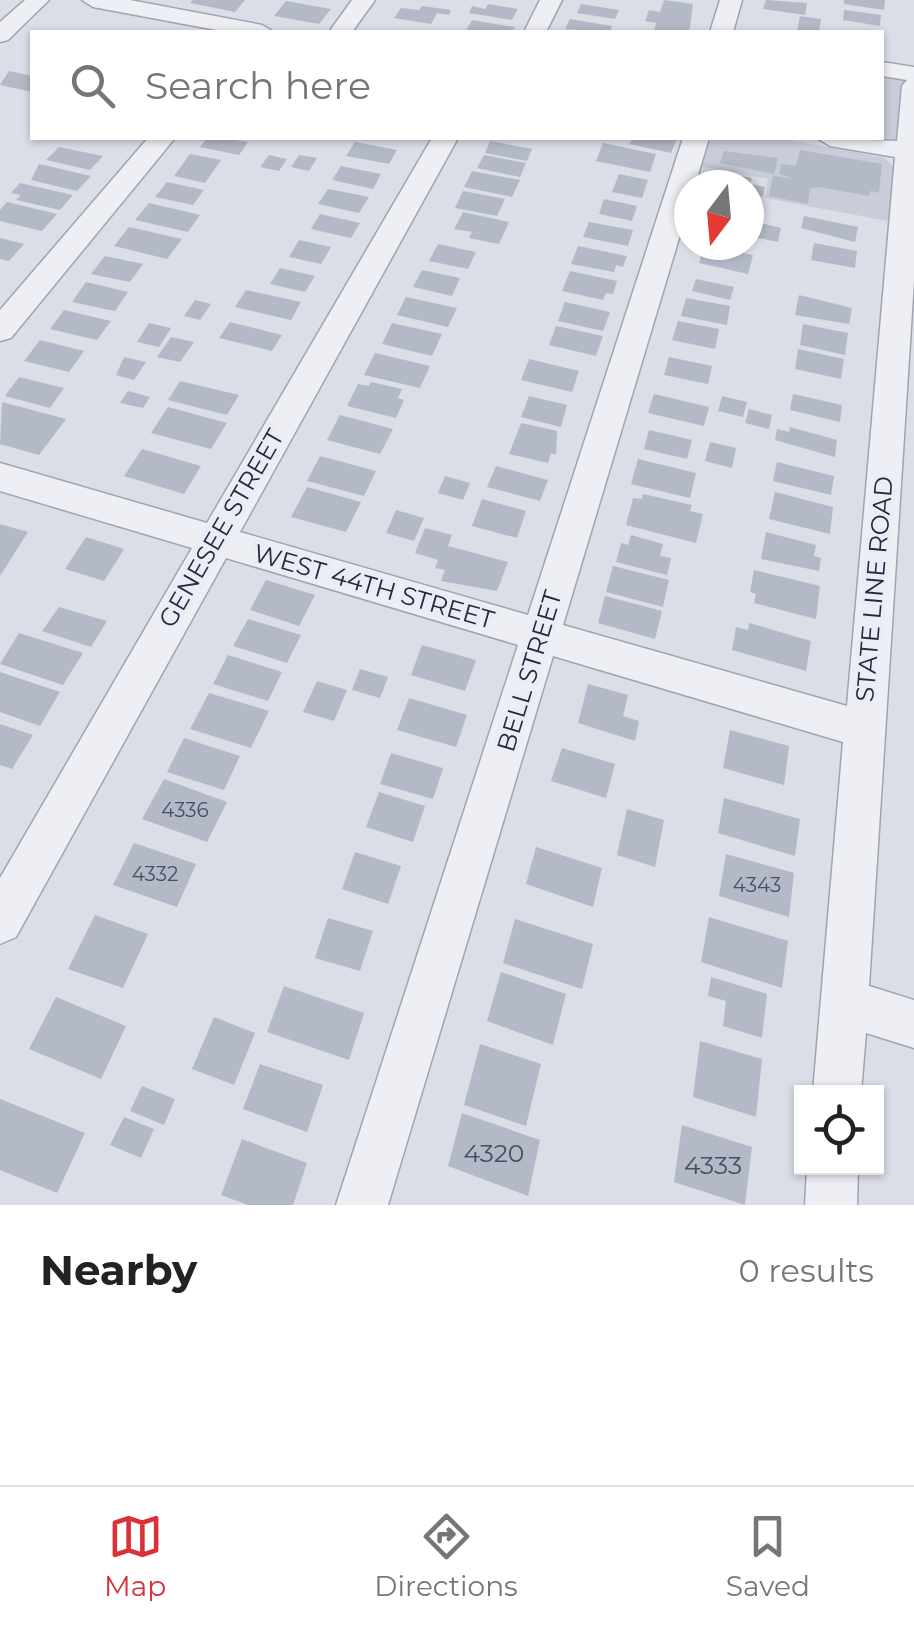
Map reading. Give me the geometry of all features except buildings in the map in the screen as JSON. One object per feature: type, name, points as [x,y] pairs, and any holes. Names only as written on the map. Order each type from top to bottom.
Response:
[{"type":"street","points":[[0,36],[38,0]]},
{"type":"street","points":[[93,0],[153,5],[247,30]]},
{"type":"street","points":[[342,30],[364,0]]},
{"type":"street","points":[[536,30],[551,0]]},
{"type":"street","points":[[723,30],[732,0]]},
{"type":"street","points":[[884,69],[914,74]]},
{"type":"street","name":"STATE LINE ROAD","points":[[837,1085],[862,729],[912,152],[914,86]]},
{"type":"street","points":[[0,330],[160,140]]},
{"type":"street","name":"GENESEE STREET","points":[[0,921],[214,539],[445,140]]},
{"type":"street","name":"BELL STREET","points":[[362,1205],[695,140]]},
{"type":"street","points":[[842,140],[912,152]]},
{"type":"street","name":"WEST 44TH STREET","points":[[0,477],[862,729]]},
{"type":"street","points":[[843,1002],[914,1024]]},
{"type":"street","points":[[831,1205],[833,1175]]},
{"type":"shaded area","points":[[884,71],[905,74],[898,141],[892,144],[870,140],[884,140]]},
{"type":"shaded area","points":[[707,140],[790,140],[885,158],[895,169],[893,222],[765,198],[768,179],[764,178],[764,170],[699,166]]}]
